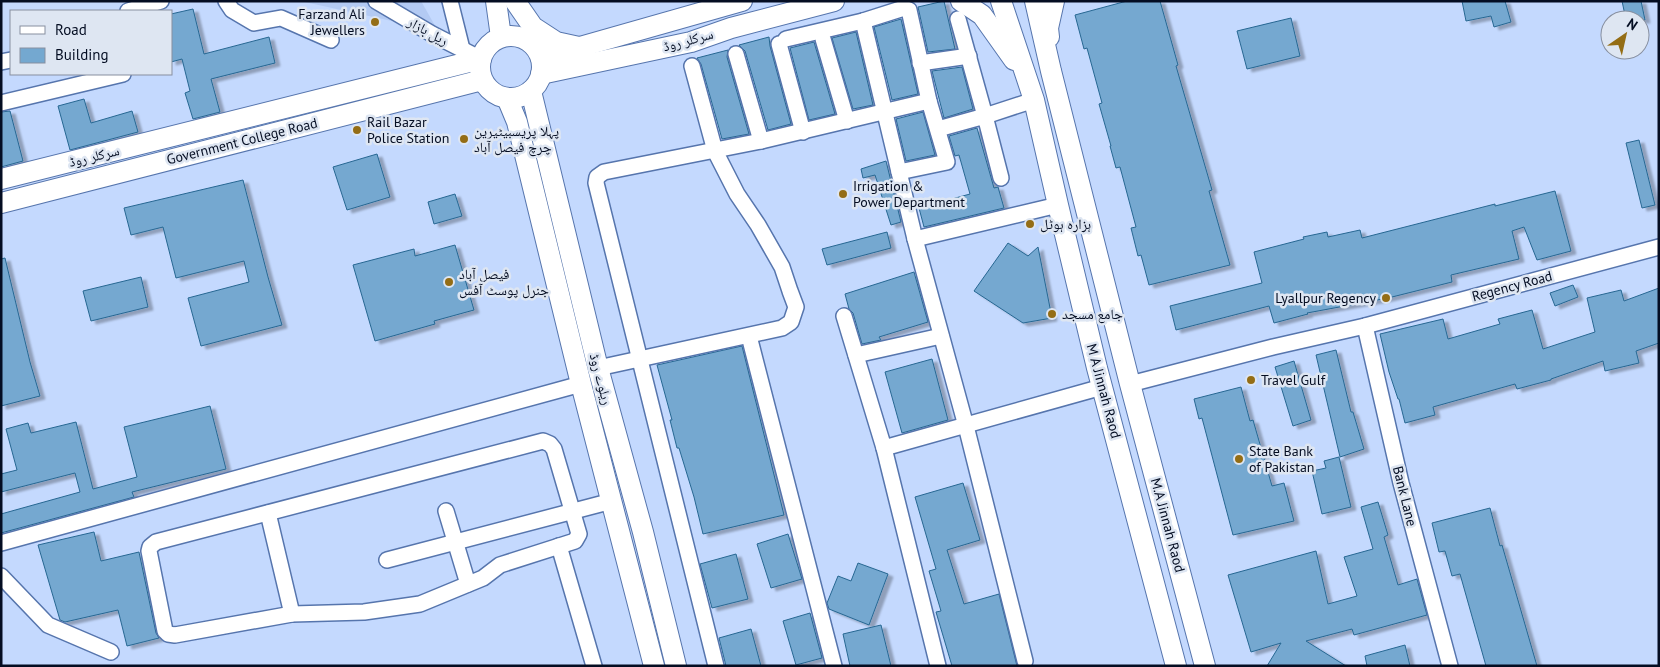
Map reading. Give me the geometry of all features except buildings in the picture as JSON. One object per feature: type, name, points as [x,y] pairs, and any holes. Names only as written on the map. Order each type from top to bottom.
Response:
[{"type":"main road","points":[[496,1],[501,37]]},
{"type":"main road","points":[[514,1],[521,37]]},
{"type":"main road","points":[[514,1],[533,27],[556,42],[580,47]]},
{"type":"main road","name":"سرکلر روڈ","points":[[541,66],[580,47],[742,1]]},
{"type":"main road","name":"سرکلر روڈ","points":[[541,66],[691,42],[731,28],[834,1]]},
{"type":"main road","name":"M A Jinnah Raod","points":[[1001,1],[1034,100],[1102,387],[1176,666]]},
{"type":"main road","name":"M A Jinnah Raod","points":[[1035,1],[1130,384]]},
{"type":"main road","points":[[960,10],[982,15],[1027,78],[1051,71],[1048,28],[1054,1]]},
{"type":"main road","points":[[511,35],[521,37],[530,42],[536,49],[541,66],[539,80],[530,91],[520,96],[507,98],[497,94],[488,88],[482,80],[480,59],[484,50],[501,37],[511,35]]},
{"type":"main road","name":"Government College Road","points":[[183,134],[480,59]]},
{"type":"main road","name":"Government College Road","points":[[1,203],[482,80]]},
{"type":"main road","name":"ریلوے روڈ","points":[[530,91],[598,368],[643,532],[676,666]]},
{"type":"main road","name":"ریلوے روڈ","points":[[507,98],[517,122],[581,384],[654,666]]},
{"type":"main road","points":[[183,134],[186,155]]},
{"type":"main road","name":"سرکلر روڈ","points":[[1,179],[183,134]]},
{"type":"main road","name":"M.A Jinnah Raod","points":[[1130,384],[1206,666]]},
{"type":"street","points":[[134,10],[161,1]]},
{"type":"street","points":[[226,1],[232,10],[254,22],[281,18],[331,40]]},
{"type":"street","name":"ریل بازار","points":[[376,1],[480,59]]},
{"type":"street","points":[[450,1],[462,49]]},
{"type":"street","points":[[803,132],[782,42],[863,21],[904,8],[908,10],[929,101],[947,162],[899,172]]},
{"type":"street","points":[[960,10],[969,56],[1001,178]]},
{"type":"street","points":[[863,21],[915,239],[966,426],[1025,661]]},
{"type":"street","points":[[824,39],[847,121]]},
{"type":"street","points":[[736,54],[761,141]]},
{"type":"street","points":[[920,63],[969,56]]},
{"type":"street","points":[[598,368],[782,328],[791,322],[796,307],[782,267],[758,225],[737,194],[715,151],[692,66]]},
{"type":"street","points":[[1,103],[119,75]]},
{"type":"street","points":[[938,129],[1034,100]]},
{"type":"street","points":[[716,666],[596,183],[597,177],[604,172],[803,132],[929,101]]},
{"type":"street","points":[[915,239],[1058,205]]},
{"type":"street","name":"Regency Road","points":[[1130,384],[1365,326],[1659,247]]},
{"type":"street","points":[[844,316],[884,448],[938,666]]},
{"type":"street","name":"Bank Lane","points":[[1365,326],[1402,483],[1450,666]]},
{"type":"street","points":[[749,336],[834,666]]},
{"type":"street","points":[[856,355],[941,336]]},
{"type":"street","points":[[1,543],[581,384]]},
{"type":"street","points":[[884,448],[1102,387]]},
{"type":"street","points":[[543,441],[550,444],[554,449],[578,534],[577,539],[500,565],[483,578],[420,604],[364,612],[292,614],[175,636],[168,634],[165,631],[149,551],[150,546],[156,542],[268,513],[543,441]]},
{"type":"street","points":[[387,560],[612,501]]},
{"type":"street","points":[[446,512],[468,584]]},
{"type":"street","points":[[268,513],[292,614]]},
{"type":"street","points":[[559,546],[594,666]]},
{"type":"street","points":[[1,576],[48,625],[111,652]]},
{"type":"shaded area","points":[[300,1],[421,1],[438,31]]},
{"type":"place","name":"Farzand Ali Jewellers","points":[[375,22]]},
{"type":"place","name":"Rail Bazar Police Station","points":[[357,130]]},
{"type":"place","name":"پہلا پریسبیٹیرین چرچ فیصل آباد","points":[[464,139]]},
{"type":"place","name":"Irrigation & Power Department","points":[[843,194]]},
{"type":"place","name":"ہزارہ ہوٹل","points":[[1030,224]]},
{"type":"place","name":"فیصل آباد جنرل پوسٹ آفس","points":[[449,282]]},
{"type":"place","name":"Lyallpur Regency","points":[[1386,298]]},
{"type":"place","name":"جامع مسجد","points":[[1052,314]]},
{"type":"place","name":"Travel Gulf","points":[[1251,380]]},
{"type":"place","name":"State Bank of Pakistan","points":[[1239,459]]}]
